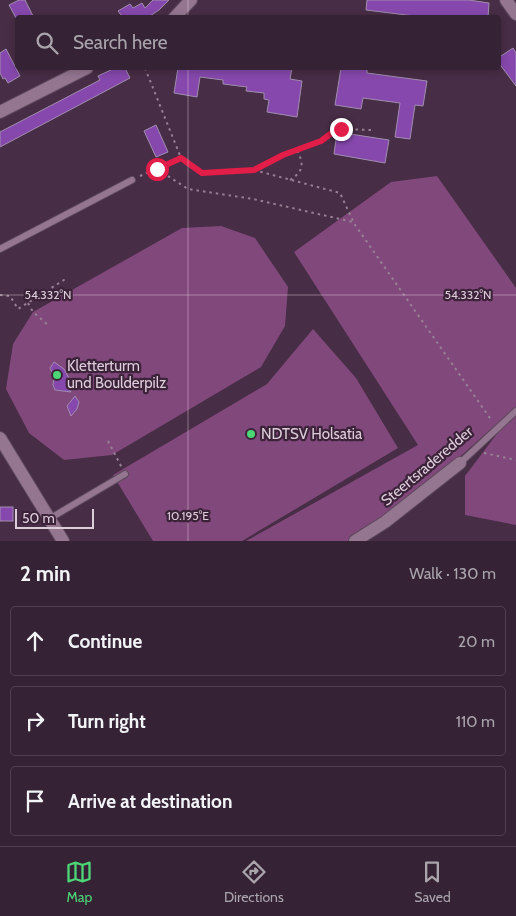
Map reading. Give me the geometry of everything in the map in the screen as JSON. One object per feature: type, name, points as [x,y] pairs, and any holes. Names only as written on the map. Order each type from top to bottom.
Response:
[{"type":"street","points":[[177,15],[191,0]]},
{"type":"street","points":[[506,0],[516,14]]},
{"type":"street","points":[[0,112],[83,70]]},
{"type":"street","points":[[0,438],[63,541]]},
{"type":"street","name":"Steertsraderedder","points":[[356,541],[392,517],[460,463]]},
{"type":"lane","points":[[0,249],[132,180]]},
{"type":"lane","name":"Steertsraderedder","points":[[460,463],[516,411]]},
{"type":"lane","points":[[49,519],[125,474]]},
{"type":"path","points":[[146,70],[181,158],[202,173],[254,170],[340,193],[353,222],[497,428]]},
{"type":"path","points":[[254,170],[283,155],[321,141],[333,132],[341,129],[372,130]]},
{"type":"path","points":[[290,180],[299,174],[302,169],[297,150]]},
{"type":"path","points":[[132,180],[181,158]]},
{"type":"path","points":[[157,169],[188,189],[252,199],[353,222]]},
{"type":"path","points":[[0,295],[10,296],[18,310],[66,278]]},
{"type":"path","points":[[28,303],[33,312],[48,325]]},
{"type":"path","points":[[108,441],[125,474]]},
{"type":"path","points":[[476,448],[481,453],[516,460]]},
{"type":"shaded area","points":[[437,176],[516,288],[516,407],[437,477],[348,541],[246,541],[418,445],[294,252],[391,182]]},
{"type":"shaded area","points":[[221,226],[255,238],[288,287],[285,326],[261,367],[112,455],[64,460],[29,433],[6,389],[13,344],[33,312],[182,228]]},
{"type":"shaded area","points":[[313,329],[356,378],[398,448],[242,541],[153,541],[113,475],[267,384]]},
{"type":"shaded area","points":[[516,414],[516,525],[465,515],[465,476],[499,431]]},
{"type":"building","points":[[19,0],[25,0],[32,15],[15,16],[9,5]]},
{"type":"building","points":[[153,0],[169,0],[152,15],[121,15],[118,11],[130,4],[133,8],[142,3],[145,8]]},
{"type":"building","points":[[367,0],[469,0],[489,3],[488,15],[407,15],[366,10]]},
{"type":"building","points":[[513,48],[516,53],[516,86],[501,66],[501,56]]},
{"type":"building","points":[[6,49],[15,70],[20,76],[8,83],[0,73],[0,53]]},
{"type":"building","points":[[111,70],[126,70],[130,78],[0,147],[0,132],[100,80],[98,76]]},
{"type":"building","points":[[178,70],[292,70],[290,79],[302,81],[297,117],[267,112],[269,100],[264,99],[264,93],[246,91],[247,87],[223,84],[223,80],[200,77],[197,97],[174,93]]},
{"type":"building","points":[[341,70],[367,70],[367,73],[427,81],[423,106],[415,105],[410,139],[395,137],[400,103],[363,98],[361,109],[335,105]]},
{"type":"building","points":[[156,125],[168,152],[156,157],[144,131]]},
{"type":"building","points":[[337,132],[389,140],[385,163],[334,154]]},
{"type":"building","points":[[54,362],[64,369],[71,382],[67,386],[71,392],[55,390],[53,385],[54,376],[50,368]]},
{"type":"building","points":[[75,396],[79,402],[77,409],[71,416],[67,406]]},
{"type":"building","points":[[0,507],[13,507],[13,521],[0,521]]},
{"type":"place","name":"Kletterturm und Boulderpilz","points":[[57,375]]},
{"type":"place","name":"NDTSV Holsatia","points":[[251,434]]},
{"type":"route","points":[[157,169],[181,158],[202,173],[254,170],[283,155],[321,141],[333,132],[341,129]]}]
